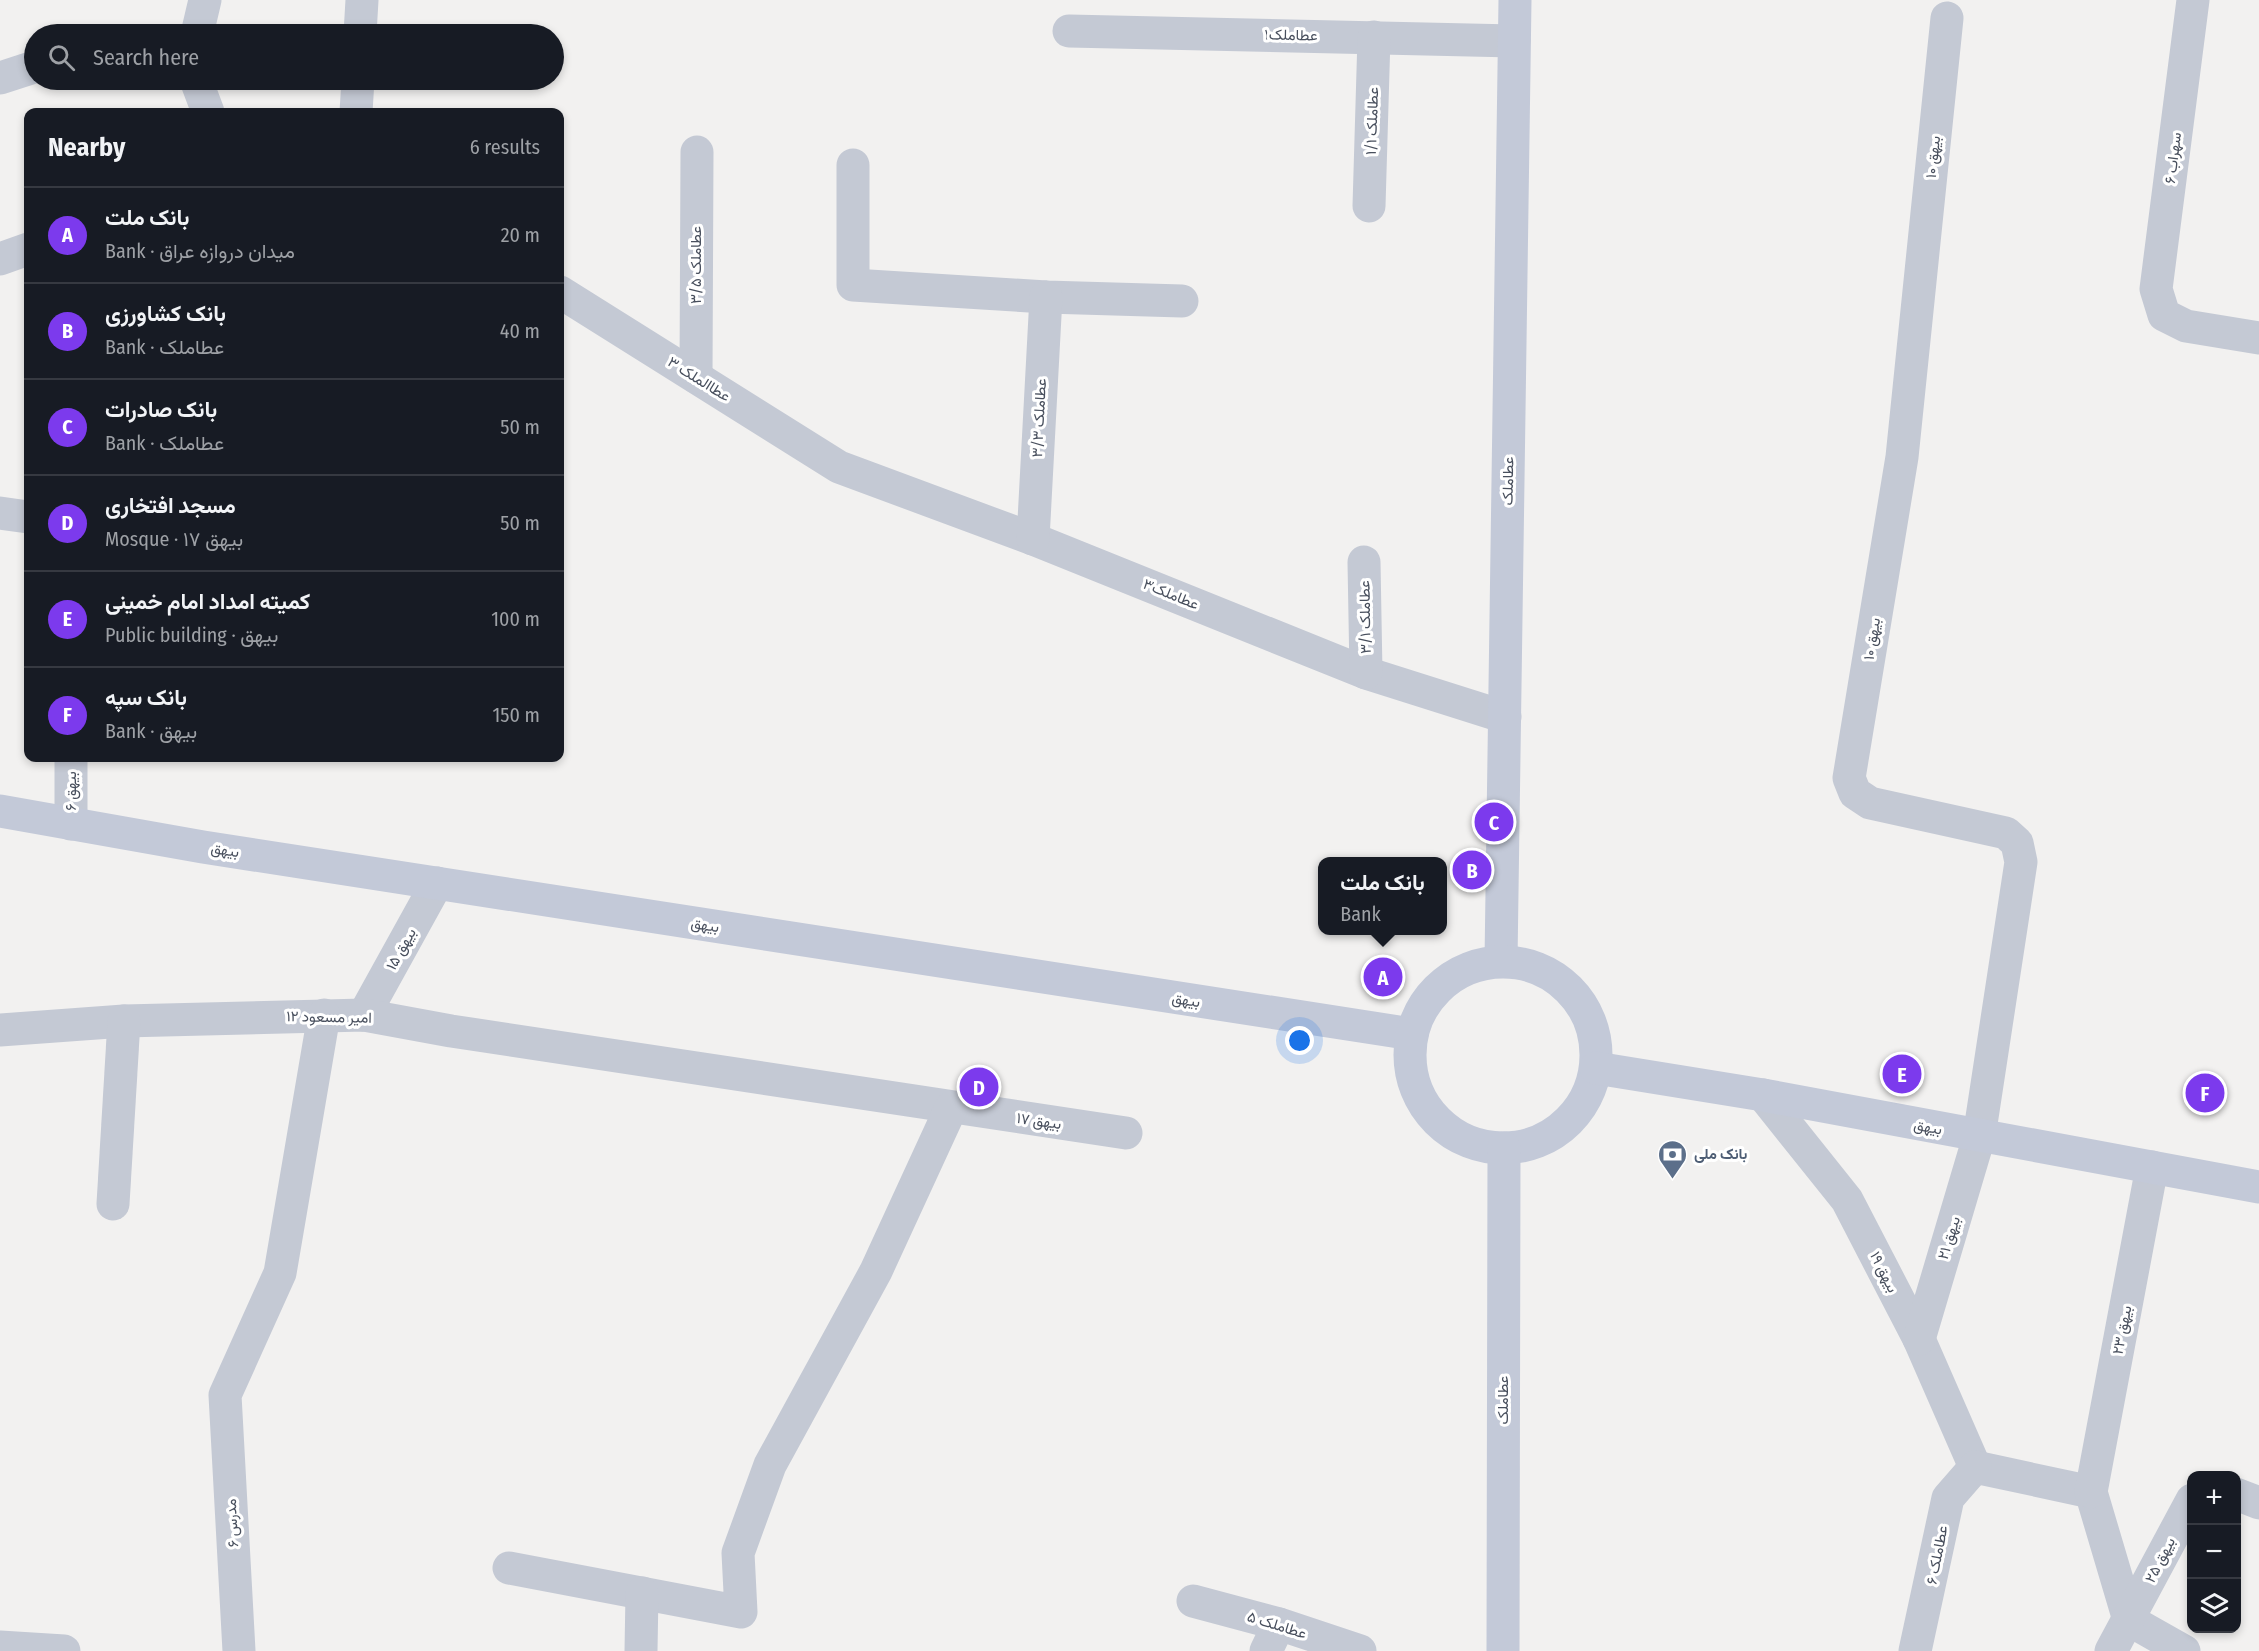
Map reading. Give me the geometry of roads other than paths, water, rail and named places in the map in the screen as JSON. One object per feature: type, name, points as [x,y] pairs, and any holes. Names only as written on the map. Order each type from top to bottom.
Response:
[{"type":"main road","name":"عطاملک","points":[[1501,961],[1515,0]]},
{"type":"main road","name":"بیهق","points":[[0,811],[437,883],[1412,1034]]},
{"type":"main road","points":[[1501,961],[1533,966],[1561,981],[1583,1005],[1595,1035],[1596,1068],[1589,1093],[1575,1115],[1555,1132],[1530,1144],[1504,1148],[1476,1144],[1451,1132],[1430,1113],[1416,1089],[1410,1061],[1412,1034],[1422,1008],[1443,984],[1470,967],[1501,961]]},
{"type":"main road","name":"بیهق","points":[[1596,1068],[1763,1095],[1979,1137],[2259,1187]]},
{"type":"main road","name":"عطاملک","points":[[1503,1651],[1504,1148]]},
{"type":"street","points":[[199,24],[205,0]]},
{"type":"street","points":[[361,24],[362,0]]},
{"type":"street","name":"سهراب ۶","points":[[2193,0],[2156,289],[2164,315],[2186,326],[2259,338]]},
{"type":"street","name":"بیهق ۱۰","points":[[1947,18],[1902,457],[1849,778],[1855,792],[1870,803],[2006,833],[2017,843],[2021,862],[1979,1137]]},
{"type":"street","name":"عطاملک۱","points":[[1069,31],[1374,36],[1514,41]]},
{"type":"street","name":"عطاملک ۱/۱","points":[[1369,206],[1374,36]]},
{"type":"street","points":[[0,78],[24,70]]},
{"type":"street","points":[[200,90],[206,108]]},
{"type":"street","points":[[356,108],[357,90]]},
{"type":"street","name":"عطاملک ۳/۵","points":[[696,377],[697,152]]},
{"type":"street","points":[[853,165],[853,285],[1046,297],[1182,301]]},
{"type":"street","points":[[0,259],[24,250]]},
{"type":"street","name":"عطاالملک ۳","points":[[564,294],[839,467]]},
{"type":"street","name":"عطاملک ۳/۳","points":[[1033,539],[1046,297]]},
{"type":"street","name":"عطاملک۳","points":[[839,467],[1033,539],[1366,673],[1505,717]]},
{"type":"street","points":[[0,513],[24,516]]},
{"type":"street","name":"عطاملک ۳/۱","points":[[1364,561],[1366,673]]},
{"type":"street","name":"بیهق ۶","points":[[71,762],[71,824]]},
{"type":"street","name":"بیهق ۱۵","points":[[364,1015],[437,883]]},
{"type":"street","name":"مدرس ۶","points":[[239,1651],[225,1395],[280,1273],[324,1015]]},
{"type":"street","name":"امیر مسعود ۱۲","points":[[0,1029],[124,1022],[364,1015],[451,1031],[951,1108]]},
{"type":"street","points":[[113,1204],[124,1022]]},
{"type":"street","name":"بیهق ۱۹","points":[[1763,1095],[1847,1200],[1918,1339],[1975,1467]]},
{"type":"street","points":[[509,1568],[741,1611],[738,1552],[770,1465],[876,1271],[951,1108]]},
{"type":"street","name":"بیهق ۱۷","points":[[951,1108],[1126,1133]]},
{"type":"street","name":"بیهق ۲۱","points":[[1918,1339],[1979,1137]]},
{"type":"street","name":"بیهق ۲۳","points":[[2091,1492],[2152,1167]]},
{"type":"street","points":[[1975,1467],[2091,1492],[2129,1620],[2184,1651]]},
{"type":"street","name":"عطاملک ۶","points":[[1915,1651],[1948,1498],[1975,1467]]},
{"type":"street","points":[[2241,1496],[2259,1503]]},
{"type":"street","name":"بیهق ۲۵","points":[[2111,1651],[2187,1510]]},
{"type":"street","points":[[641,1651],[642,1593]]},
{"type":"street","name":"عطاملک ۵","points":[[1193,1601],[1274,1642],[1360,1651]]},
{"type":"street","points":[[0,1647],[64,1651]]},
{"type":"place","name":"بانک صادرات","points":[[1494,822]]},
{"type":"place","name":"بانک کشاورزی","points":[[1472,870]]},
{"type":"place","name":"بانک ملت","points":[[1383,977]]},
{"type":"place","name":"کمیته امداد امام خمینی","points":[[1902,1074]]},
{"type":"place","name":"مسجد افتخاری","points":[[979,1087]]},
{"type":"place","name":"بانک سپه","points":[[2205,1093]]},
{"type":"place","name":"بانک ملی","points":[[1673,1180]]}]
